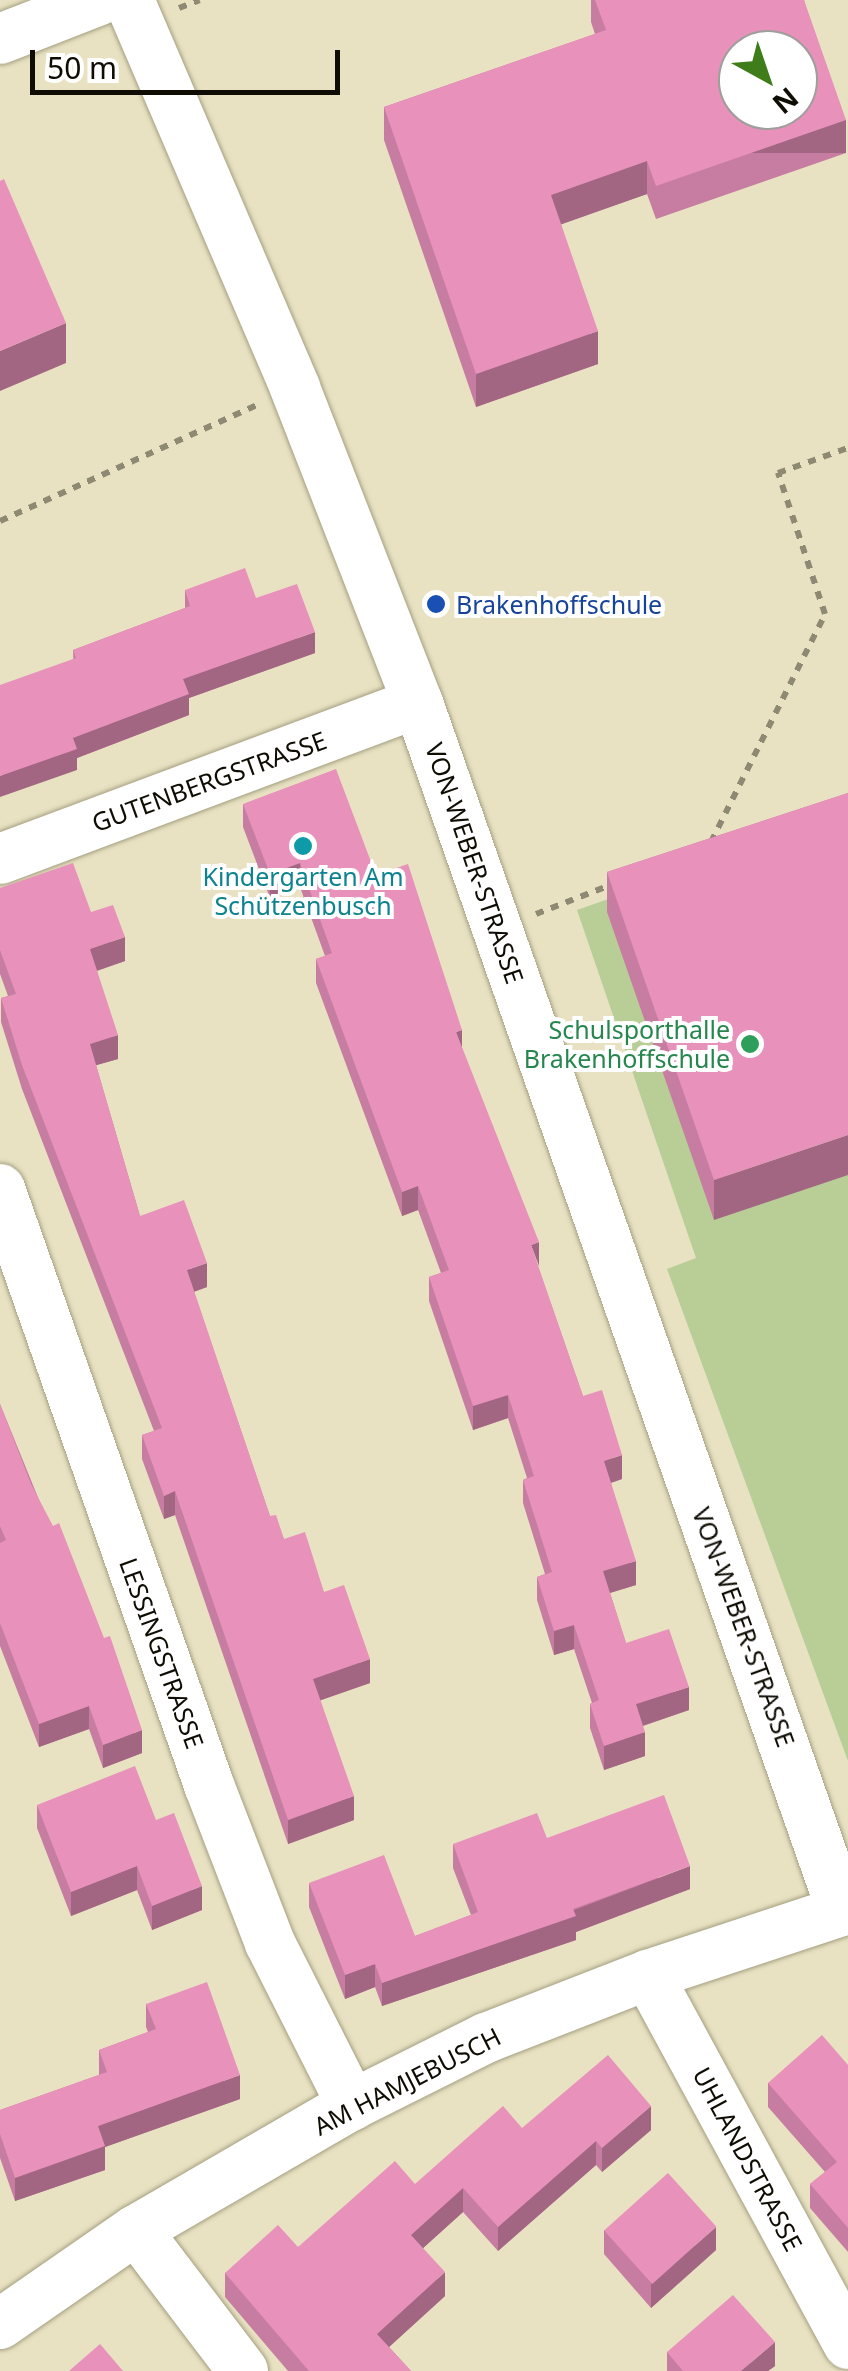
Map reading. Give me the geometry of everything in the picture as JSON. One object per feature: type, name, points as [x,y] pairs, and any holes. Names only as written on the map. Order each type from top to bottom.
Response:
[{"type":"street","points":[[0,38],[100,0]]},
{"type":"street","name":"VON-WEBER-STRASSE","points":[[129,0],[295,388],[418,703],[845,1910]]},
{"type":"street","name":"GUTENBERGSTRASSE","points":[[0,858],[418,703]]},
{"type":"street","name":"LESSINGSTRASSE","points":[[0,1189],[208,1785],[270,1943],[352,2105]]},
{"type":"street","name":"AM HAMJEBUSCH","points":[[0,2324],[136,2230],[352,2105],[486,2038],[648,1974],[845,1910]]},
{"type":"street","name":"UHLANDSTRASSE","points":[[648,1974],[848,2344]]},
{"type":"street","points":[[136,2230],[242,2371]]},
{"type":"path","points":[[0,521],[295,388]]},
{"type":"path","points":[[692,852],[710,845],[825,614],[778,473],[848,448]]},
{"type":"path","points":[[498,930],[622,880]]},
{"type":"green space","points":[[848,815],[848,1761],[667,1269],[696,1258],[577,910]]},
{"type":"building","points":[[595,0],[804,0],[814,30],[718,30],[718,130],[817,130],[656,186],[647,161],[551,195],[598,331],[476,374],[384,107],[606,30]]},
{"type":"building","points":[[818,40],[846,120],[818,130]]},
{"type":"building","points":[[4,179],[66,323],[0,351],[0,181]]},
{"type":"building","points":[[245,568],[256,598],[297,584],[315,632],[183,679],[189,694],[73,738],[77,749],[0,776],[0,685],[76,658],[73,650],[190,606],[185,590]]},
{"type":"building","points":[[336,769],[376,875],[408,864],[462,1030],[456,1032],[539,1242],[531,1245],[583,1396],[602,1390],[622,1455],[604,1461],[636,1561],[603,1571],[626,1643],[669,1629],[689,1687],[636,1704],[645,1732],[604,1746],[590,1704],[599,1700],[574,1625],[554,1631],[537,1577],[552,1572],[523,1480],[534,1476],[508,1395],[473,1406],[429,1277],[449,1270],[418,1186],[402,1192],[316,959],[332,953],[300,863],[270,874],[243,804]]},
{"type":"building","name":"Schulsporthalle Brakenhoffschule","points":[[848,793],[848,1135],[714,1180],[607,872]]},
{"type":"building","points":[[73,863],[91,912],[113,905],[125,937],[90,949],[118,1035],[90,1044],[140,1216],[184,1200],[207,1263],[187,1270],[270,1516],[276,1515],[284,1539],[305,1532],[324,1592],[344,1585],[370,1659],[313,1679],[354,1796],[288,1820],[175,1491],[164,1496],[142,1435],[162,1428],[22,1065],[1,998],[16,994],[0,950],[0,888]]},
{"type":"building","points":[[0,1404],[31,1484],[53,1526],[59,1523],[104,1638],[110,1636],[142,1730],[103,1745],[89,1706],[39,1724],[0,1623],[0,1543],[6,1540],[0,1526]]},
{"type":"building","points":[[135,1766],[156,1820],[174,1813],[202,1886],[152,1906],[137,1866],[71,1892],[37,1805]]},
{"type":"building","points":[[664,1795],[690,1866],[573,1909],[576,1916],[382,1983],[375,1964],[345,1975],[309,1883],[384,1855],[415,1936],[478,1912],[453,1844],[537,1813],[547,1838]]},
{"type":"building","points":[[207,1982],[240,2075],[98,2126],[105,2146],[15,2178],[0,2134],[0,2110],[107,2072],[99,2050],[156,2029],[146,2004]]},
{"type":"building","points":[[822,2035],[848,2065],[848,2228],[810,2184],[837,2162],[768,2083]]},
{"type":"building","points":[[608,2055],[651,2106],[602,2148],[596,2141],[498,2227],[463,2188],[411,2235],[445,2272],[377,2334],[411,2371],[309,2371],[225,2273],[278,2225],[298,2247],[395,2161],[415,2184],[503,2106],[522,2128]]},
{"type":"building","points":[[668,2173],[716,2227],[652,2284],[604,2231]]},
{"type":"building","points":[[733,2295],[775,2342],[741,2371],[683,2371],[667,2352]]},
{"type":"building","points":[[100,2344],[123,2371],[69,2371]]},
{"type":"place","name":"Brakenhoffschule","points":[[436,604]]},
{"type":"place","name":"Kindergarten Am Schützenbusch","points":[[303,846]]},
{"type":"place","name":"Schulsporthalle Brakenhoffschule","points":[[750,1044]]}]
